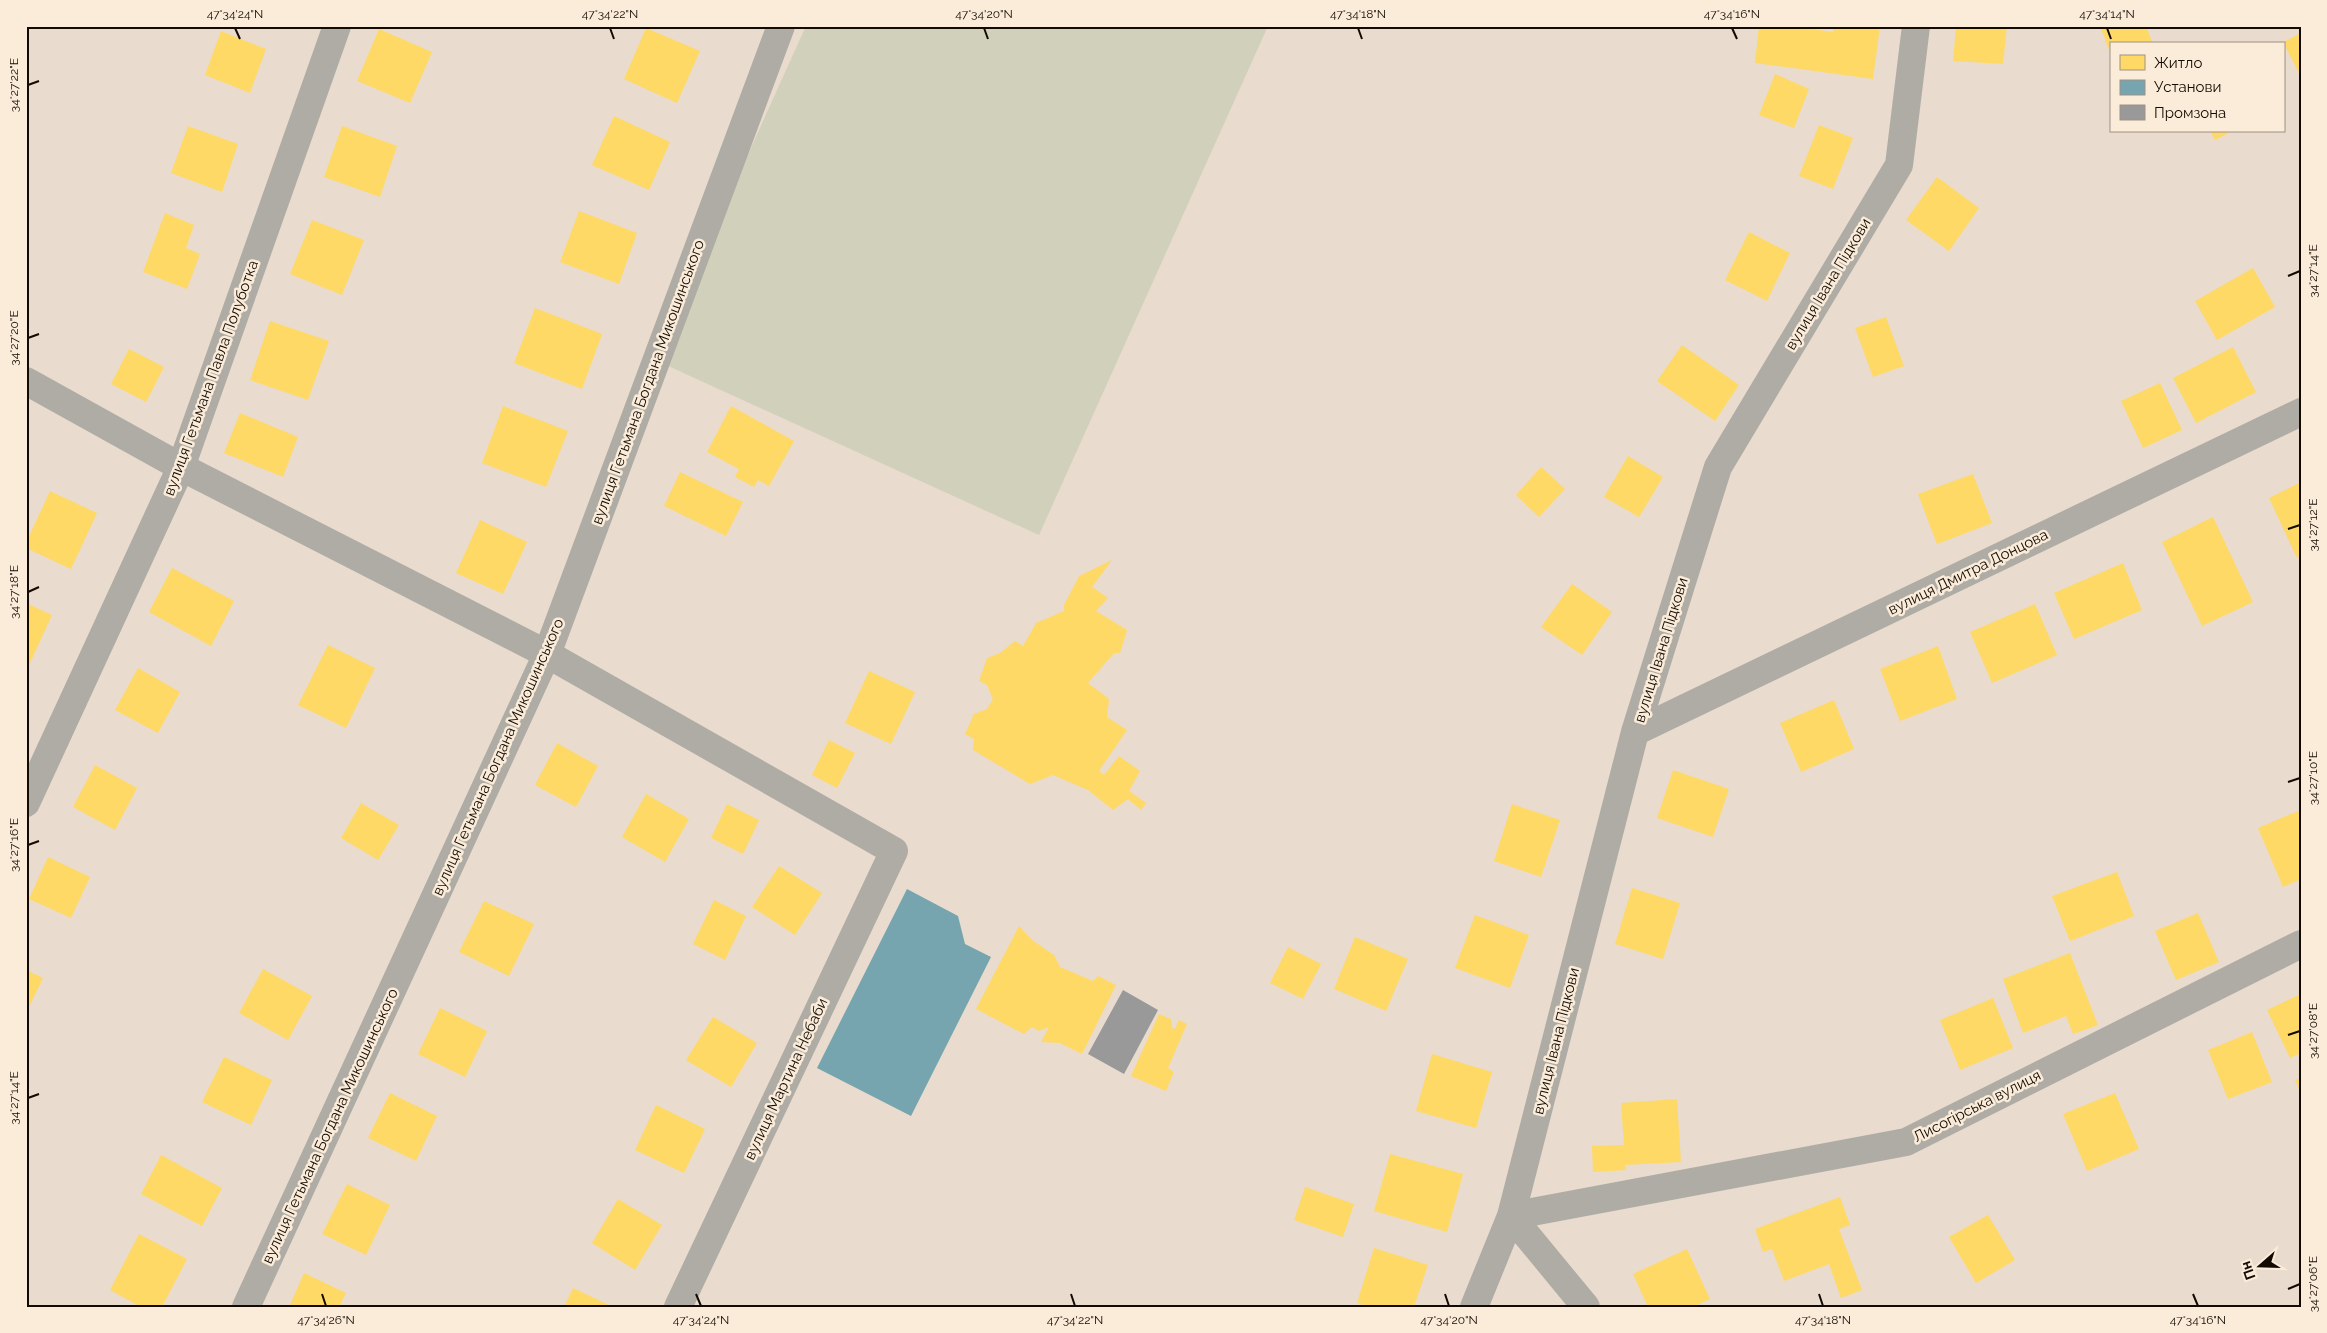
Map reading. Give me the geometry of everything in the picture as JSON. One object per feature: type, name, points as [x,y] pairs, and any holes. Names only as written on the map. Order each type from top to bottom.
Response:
[{"type":"street","name":"вулиця Гетьмана Павла Полуботка","points":[[26,802],[181,467],[337,26]]},
{"type":"street","name":"вулиця Гетьмана Богдана Микошинського","points":[[246,1307],[547,654],[781,26]]},
{"type":"street","name":"вулиця Івана Підкови","points":[[1474,1307],[1511,1216],[1635,732],[1718,467],[1899,165],[1916,26]]},
{"type":"street","points":[[26,381],[181,467],[547,654]]},
{"type":"street","name":"вулиця Дмитра Донцова","points":[[1635,732],[2301,412]]},
{"type":"street","name":"вулиця Мартина Небаби","points":[[547,654],[894,851],[678,1307]]},
{"type":"street","name":"Лисогірська вулиця","points":[[1511,1216],[1906,1142],[2301,944]]},
{"type":"street","points":[[1511,1216],[1586,1307]]},
{"type":"green space","points":[[806,26],[1268,26],[1039,535],[655,360]]},
{"type":"building: Житло","points":[[1759,26],[1790,26],[1833,32],[1834,26],[1880,26],[1873,79],[1755,63]]},
{"type":"building: Житло","points":[[1956,26],[2007,26],[2003,64],[1953,61]]},
{"type":"building: Житло","points":[[2100,26],[2146,26],[2152,42],[2110,42],[2110,52]]},
{"type":"building: Житло","points":[[646,28],[700,51],[677,103],[624,79]]},
{"type":"building: Житло","points":[[379,29],[432,52],[410,103],[357,81]]},
{"type":"building: Житло","points":[[221,31],[266,49],[250,93],[205,75]]},
{"type":"building: Житло","points":[[2301,33],[2301,77],[2284,42]]},
{"type":"building: Житло","points":[[1775,74],[1809,89],[1794,128],[1759,115]]},
{"type":"building: Житло","points":[[614,116],[670,142],[649,190],[592,165]]},
{"type":"building: Житло","points":[[1819,125],[1853,138],[1833,189],[1799,176]]},
{"type":"building: Житло","points":[[188,126],[238,144],[222,192],[171,173]]},
{"type":"building: Житло","points":[[342,126],[397,146],[380,197],[324,177]]},
{"type":"building: Житло","points":[[2211,132],[2230,132],[2215,140]]},
{"type":"building: Житло","points":[[1937,177],[1979,208],[1949,251],[1906,220]]},
{"type":"building: Житло","points":[[579,211],[637,233],[619,284],[560,262]]},
{"type":"building: Житло","points":[[165,213],[194,225],[186,248],[200,254],[187,289],[143,272]]},
{"type":"building: Житло","points":[[312,220],[364,240],[342,295],[290,274]]},
{"type":"building: Житло","points":[[1749,232],[1790,253],[1767,301],[1725,280]]},
{"type":"building: Житло","points":[[2253,268],[2275,307],[2217,340],[2195,301]]},
{"type":"building: Житло","points":[[535,308],[602,334],[582,389],[514,363]]},
{"type":"building: Житло","points":[[1886,317],[1904,366],[1873,377],[1855,328]]},
{"type":"building: Житло","points":[[270,321],[329,341],[308,400],[250,380]]},
{"type":"building: Житло","points":[[1682,345],[1739,385],[1715,421],[1657,381]]},
{"type":"building: Житло","points":[[2233,347],[2256,392],[2196,423],[2173,378]]},
{"type":"building: Житло","points":[[129,349],[164,367],[146,402],[111,384]]},
{"type":"building: Житло","points":[[2160,383],[2182,430],[2143,448],[2121,401]]},
{"type":"building: Житло","points":[[503,406],[568,431],[546,487],[482,463]]},
{"type":"building: Житло","points":[[731,406],[794,441],[769,486],[758,480],[754,487],[735,477],[739,469],[707,452]]},
{"type":"building: Житло","points":[[240,413],[298,437],[283,477],[224,453]]},
{"type":"building: Житло","points":[[1628,456],[1663,477],[1639,517],[1604,497]]},
{"type":"building: Житло","points":[[1541,467],[1565,489],[1539,517],[1516,495]]},
{"type":"building: Житло","points":[[680,472],[743,502],[726,536],[664,506]]},
{"type":"building: Житло","points":[[1973,474],[1992,523],[1937,544],[1918,494]]},
{"type":"building: Житло","points":[[2301,482],[2301,556],[2297,558],[2269,498]]},
{"type":"building: Житло","points":[[50,491],[97,513],[71,569],[26,548],[26,543]]},
{"type":"building: Житло","points":[[2213,517],[2253,602],[2202,626],[2162,542]]},
{"type":"building: Житло","points":[[480,520],[527,542],[503,594],[456,573]]},
{"type":"building: Житло","points":[[1112,560],[1092,587],[1108,598],[1096,611],[1127,630],[1120,653],[1114,653],[1088,683],[1109,699],[1107,717],[1127,730],[1099,771],[1104,775],[1119,756],[1140,771],[1129,791],[1146,803],[1141,810],[1128,799],[1113,810],[1088,790],[1053,775],[1030,784],[973,750],[974,739],[965,734],[974,714],[987,709],[993,699],[987,685],[979,681],[987,658],[1000,653],[1015,641],[1023,646],[1036,623],[1064,611],[1064,605],[1079,576]]},
{"type":"building: Житло","points":[[2123,563],[2142,610],[2074,639],[2054,593]]},
{"type":"building: Житло","points":[[172,568],[234,601],[211,646],[149,612]]},
{"type":"building: Житло","points":[[1572,584],[1612,612],[1582,655],[1541,627]]},
{"type":"building: Житло","points":[[26,603],[52,615],[29,665],[26,664]]},
{"type":"building: Житло","points":[[2035,604],[2057,655],[1992,683],[1970,632]]},
{"type":"building: Житло","points":[[328,645],[375,668],[346,728],[298,705]]},
{"type":"building: Житло","points":[[1938,646],[1957,699],[1900,721],[1880,669]]},
{"type":"building: Житло","points":[[138,668],[180,692],[158,733],[115,710]]},
{"type":"building: Житло","points":[[869,671],[915,692],[891,744],[845,723]]},
{"type":"building: Житло","points":[[1834,700],[1854,749],[1801,772],[1780,723]]},
{"type":"building: Житло","points":[[829,740],[855,753],[837,788],[812,775]]},
{"type":"building: Житло","points":[[557,743],[598,766],[576,807],[535,785]]},
{"type":"building: Житло","points":[[95,765],[137,788],[115,830],[73,807]]},
{"type":"building: Житло","points":[[1673,770],[1729,789],[1713,837],[1657,818]]},
{"type":"building: Житло","points":[[646,794],[689,819],[665,862],[622,837]]},
{"type":"building: Житло","points":[[361,803],[399,825],[378,860],[341,838]]},
{"type":"building: Житло","points":[[727,804],[759,820],[743,854],[711,838]]},
{"type":"building: Житло","points":[[1512,804],[1560,820],[1541,877],[1494,861]]},
{"type":"building: Житло","points":[[2298,811],[2301,816],[2301,879],[2283,887],[2258,828]]},
{"type":"building: Житло","points":[[48,857],[90,877],[71,918],[29,899]]},
{"type":"building: Житло","points":[[779,866],[822,893],[795,935],[752,907]]},
{"type":"building: Житло","points":[[2117,872],[2134,916],[2070,941],[2052,896]]},
{"type":"building: Житло","points":[[1632,888],[1680,903],[1663,959],[1615,944]]},
{"type":"building: Житло","points":[[714,900],[746,916],[725,960],[693,944]]},
{"type":"building: Житло","points":[[484,901],[534,924],[509,976],[459,952]]},
{"type":"building: Житло","points":[[2198,913],[2219,962],[2176,980],[2155,931]]},
{"type":"building: Житло","points":[[1475,915],[1529,935],[1510,988],[1455,968]]},
{"type":"building: Житло","points":[[1019,926],[1032,940],[1054,955],[1060,967],[1093,981],[1098,976],[1116,985],[1082,1054],[1060,1043],[1041,1042],[1049,1027],[1039,1031],[1032,1027],[1024,1034],[976,1009]]},
{"type":"building: Житло","points":[[1355,937],[1408,959],[1386,1011],[1334,989]]},
{"type":"building: Житло","points":[[1288,947],[1321,964],[1303,999],[1270,983]]},
{"type":"building: Житло","points":[[2070,953],[2098,1025],[2073,1034],[2066,1016],[2023,1033],[2003,979]]},
{"type":"building: Житло","points":[[263,969],[312,996],[288,1040],[239,1013]]},
{"type":"building: Житло","points":[[26,970],[43,978],[26,1013]]},
{"type":"building: Житло","points":[[2301,994],[2301,1053],[2290,1058],[2267,1010]]},
{"type":"building: Житло","points":[[1993,998],[2013,1048],[1960,1070],[1940,1020]]},
{"type":"building: Житло","points":[[440,1008],[487,1031],[465,1077],[418,1054]]},
{"type":"building: Житло","points":[[1159,1014],[1171,1019],[1172,1028],[1175,1029],[1179,1020],[1187,1024],[1168,1068],[1174,1072],[1166,1091],[1131,1076]]},
{"type":"building: Житло","points":[[713,1017],[757,1043],[731,1087],[686,1060]]},
{"type":"building: Житло","points":[[2252,1032],[2272,1082],[2228,1099],[2208,1050]]},
{"type":"building: Житло","points":[[1432,1054],[1492,1072],[1476,1128],[1416,1111]]},
{"type":"building: Житло","points":[[224,1057],[272,1080],[251,1125],[202,1102]]},
{"type":"building: Житло","points":[[2301,1078],[2301,1094],[2295,1080]]},
{"type":"building: Житло","points":[[390,1093],[437,1116],[416,1161],[368,1138]]},
{"type":"building: Житло","points":[[2115,1093],[2139,1149],[2087,1171],[2063,1114]]},
{"type":"building: Житло","points":[[1677,1099],[1681,1162],[1625,1165],[1626,1170],[1593,1172],[1592,1146],[1624,1145],[1621,1103]]},
{"type":"building: Житло","points":[[656,1105],[705,1129],[684,1173],[635,1150]]},
{"type":"building: Житло","points":[[1390,1154],[1463,1174],[1447,1232],[1374,1211]]},
{"type":"building: Житло","points":[[161,1155],[222,1188],[202,1226],[141,1194]]},
{"type":"building: Житло","points":[[347,1184],[390,1205],[366,1255],[322,1234]]},
{"type":"building: Житло","points":[[1305,1187],[1354,1204],[1343,1237],[1294,1220]]},
{"type":"building: Житло","points":[[1840,1197],[1850,1225],[1839,1229],[1862,1290],[1841,1298],[1829,1264],[1784,1281],[1772,1249],[1763,1252],[1755,1229]]},
{"type":"building: Житло","points":[[618,1199],[662,1225],[635,1270],[592,1243]]},
{"type":"building: Житло","points":[[1988,1215],[2015,1260],[1976,1283],[1949,1237]]},
{"type":"building: Житло","points":[[139,1234],[187,1259],[162,1307],[141,1307],[110,1290]]},
{"type":"building: Житло","points":[[1374,1248],[1428,1265],[1414,1307],[1369,1307],[1357,1303]]},
{"type":"building: Житло","points":[[1687,1249],[1710,1299],[1693,1307],[1648,1307],[1633,1274]]},
{"type":"building: Житло","points":[[304,1273],[346,1293],[339,1307],[289,1307]]},
{"type":"building: Житло","points":[[573,1288],[613,1307],[564,1307]]},
{"type":"building: Установи","points":[[907,889],[958,916],[965,944],[991,957],[911,1116],[817,1068]]},
{"type":"building: Промзона","points":[[1123,990],[1158,1010],[1124,1074],[1088,1054]]}]
